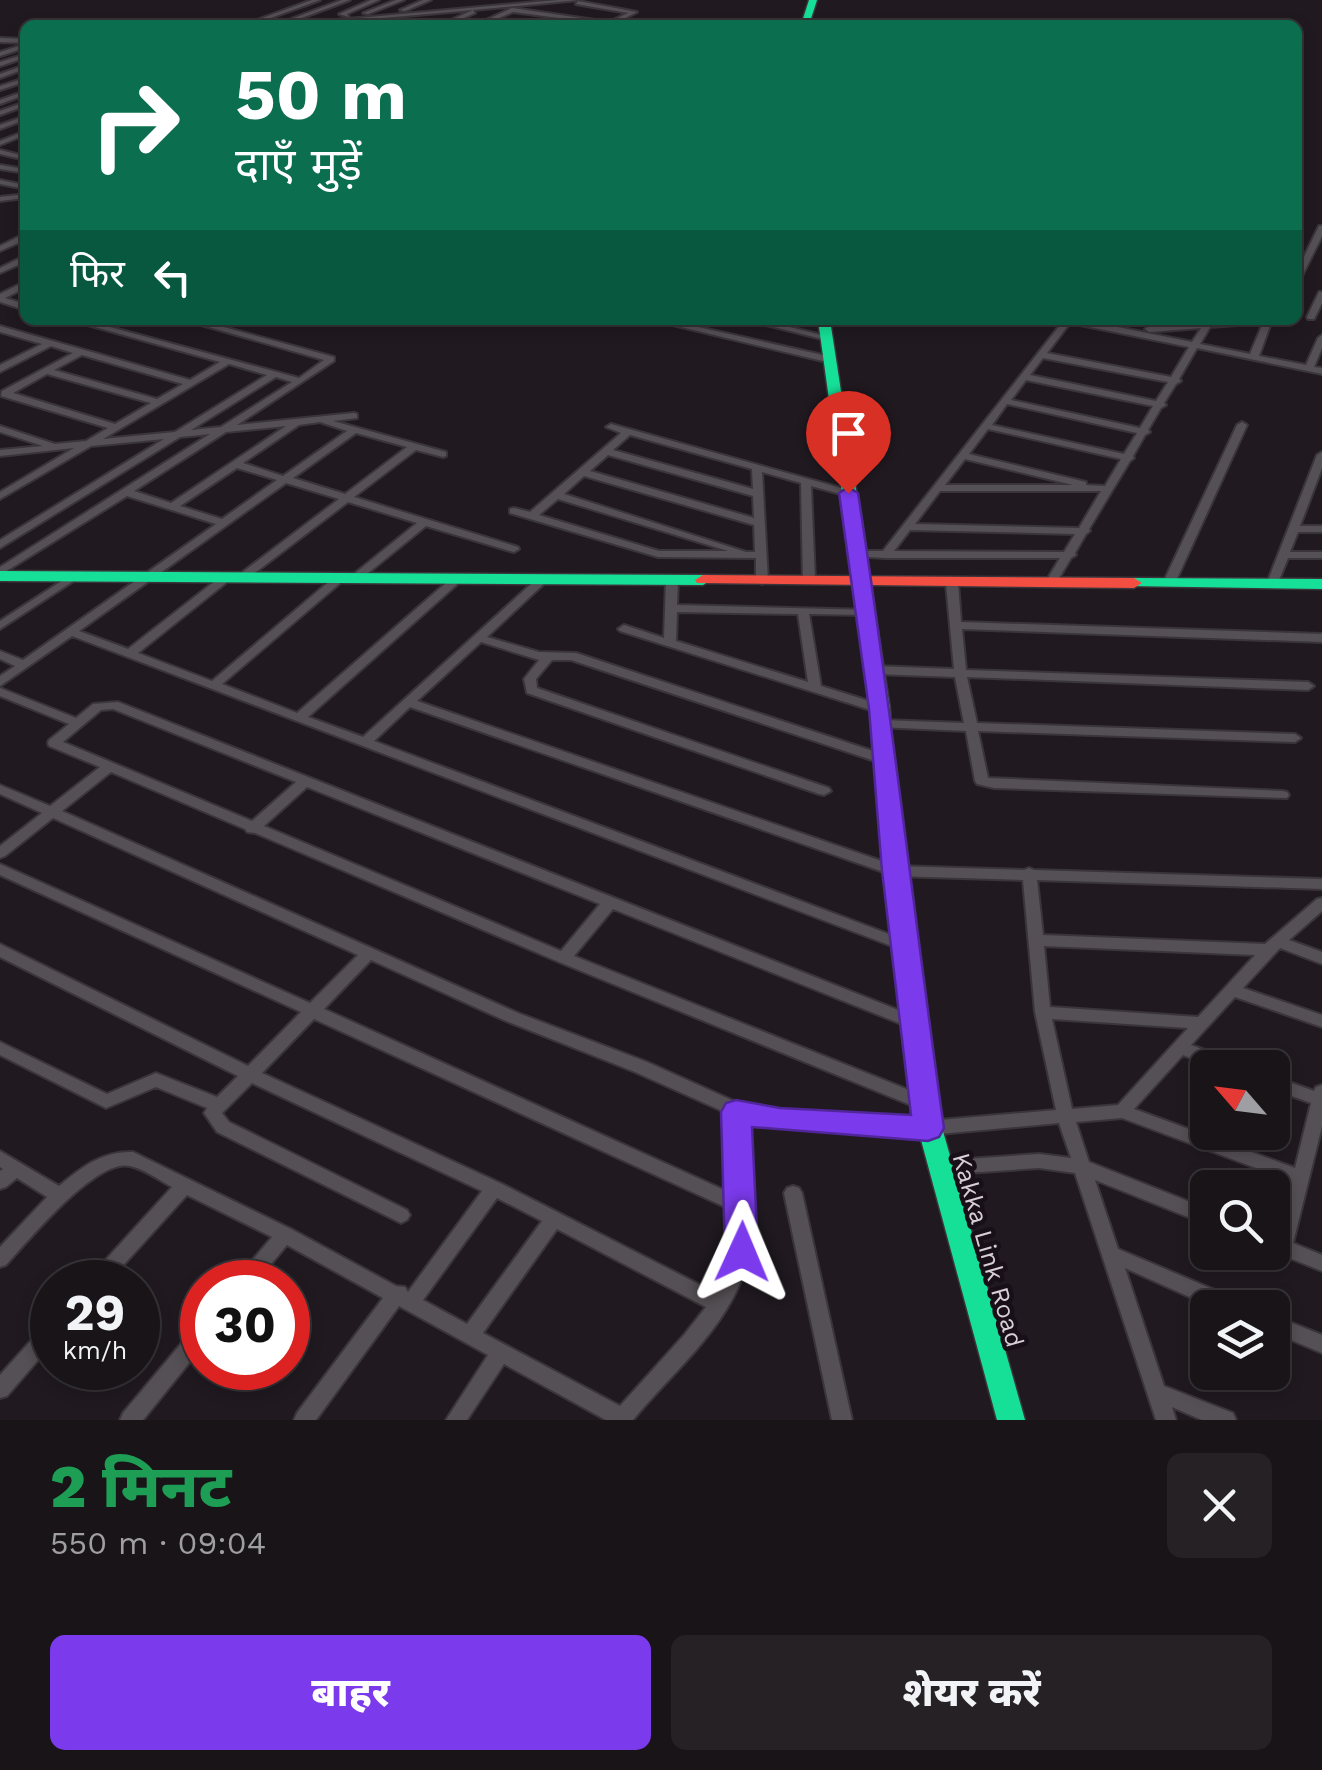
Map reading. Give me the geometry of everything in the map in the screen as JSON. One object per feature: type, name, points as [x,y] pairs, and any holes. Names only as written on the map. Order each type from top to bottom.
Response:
[{"type":"street","points":[[301,0],[314,1]]},
{"type":"street","points":[[294,20],[347,0]]},
{"type":"street","points":[[355,17],[342,14],[376,0]]},
{"type":"street","points":[[345,20],[401,0]]},
{"type":"street","points":[[387,16],[428,0]]},
{"type":"street","points":[[433,12],[458,0],[502,6]]},
{"type":"street","points":[[260,20],[314,1]]},
{"type":"street","points":[[345,20],[580,1],[634,12],[618,20]]},
{"type":"street","points":[[542,20],[563,4]]},
{"type":"street","points":[[563,4],[623,18]]},
{"type":"street","points":[[487,20],[513,5],[580,20]]},
{"type":"street","points":[[454,20],[482,8]]},
{"type":"street","points":[[1302,270],[1317,247],[1322,228]]},
{"type":"street","points":[[1316,316],[1322,294]]},
{"type":"street","points":[[96,325],[300,380]]},
{"type":"street","points":[[0,574],[331,359],[206,325]]},
{"type":"street","points":[[678,325],[827,359]]},
{"type":"street","points":[[797,325],[825,328]]},
{"type":"street","points":[[886,555],[1065,325]]},
{"type":"street","points":[[1107,325],[1322,371]]},
{"type":"street","points":[[1132,331],[1161,325]]},
{"type":"street","points":[[1051,583],[1085,532],[1105,489],[1129,458],[1211,325]]},
{"type":"street","points":[[1254,356],[1266,325]]},
{"type":"street","name":"Kakka Link Road","points":[[825,328],[881,716],[923,1103],[938,1168],[1012,1420]]},
{"type":"street","points":[[0,329],[191,383]]},
{"type":"street","points":[[1309,368],[1322,338]]},
{"type":"street","points":[[0,369],[50,344]]},
{"type":"street","points":[[3,395],[82,352]]},
{"type":"street","points":[[1041,355],[1176,381]]},
{"type":"street","points":[[0,356],[17,360]]},
{"type":"street","points":[[0,496],[228,361]]},
{"type":"street","points":[[47,371],[158,402]]},
{"type":"street","points":[[0,546],[274,374]]},
{"type":"street","points":[[1024,377],[1161,406]]},
{"type":"street","points":[[3,395],[116,427]]},
{"type":"street","points":[[1005,402],[1145,432]]},
{"type":"street","points":[[0,453],[354,416]]},
{"type":"street","points":[[316,420],[443,454]]},
{"type":"street","points":[[173,506],[300,421]]},
{"type":"street","points":[[1169,583],[1242,424]]},
{"type":"street","points":[[986,426],[1129,458]]},
{"type":"street","points":[[611,427],[848,493]]},
{"type":"street","points":[[0,429],[58,447]]},
{"type":"street","points":[[0,682],[354,430]]},
{"type":"street","points":[[532,516],[628,432]]},
{"type":"street","points":[[130,654],[414,446]]},
{"type":"street","points":[[0,464],[22,451]]},
{"type":"street","points":[[606,451],[758,494]]},
{"type":"street","points":[[964,454],[1105,489]]},
{"type":"street","points":[[1273,583],[1322,455]]},
{"type":"street","points":[[235,464],[514,549]]},
{"type":"street","points":[[757,468],[760,524],[755,555],[762,580]]},
{"type":"street","points":[[583,472],[760,524]]},
{"type":"street","points":[[806,481],[808,580]]},
{"type":"street","points":[[937,488],[1105,489]]},
{"type":"street","points":[[1308,491],[1322,491]]},
{"type":"street","points":[[126,492],[225,523]]},
{"type":"street","points":[[557,495],[755,555]]},
{"type":"street","points":[[514,510],[648,552],[755,555]]},
{"type":"street","points":[[214,686],[350,576],[423,523]]},
{"type":"street","points":[[907,527],[1085,532]]},
{"type":"street","points":[[1293,529],[1322,529]]},
{"type":"street","points":[[858,554],[1070,555]]},
{"type":"street","points":[[692,581],[693,555]]},
{"type":"street","points":[[1284,555],[1322,556]]},
{"type":"street","points":[[0,574],[1322,584]]},
{"type":"street","points":[[0,626],[74,576]]},
{"type":"street","points":[[299,718],[459,576]]},
{"type":"street","points":[[365,742],[546,576]]},
{"type":"street","points":[[670,642],[672,581]]},
{"type":"street","points":[[952,583],[960,672],[979,778],[990,784],[1282,795]]},
{"type":"street","points":[[672,608],[866,612]]},
{"type":"street","points":[[802,610],[816,688]]},
{"type":"street","points":[[955,625],[1322,638]]},
{"type":"street","points":[[624,629],[816,688],[881,716],[970,726],[1295,738]]},
{"type":"street","points":[[71,632],[905,946]]},
{"type":"street","points":[[478,638],[534,655],[572,656],[883,759]]},
{"type":"street","points":[[0,655],[23,665]]},
{"type":"street","points":[[550,655],[530,679],[531,690],[824,791]]},
{"type":"street","points":[[875,670],[1308,686]]},
{"type":"street","points":[[0,692],[77,723]]},
{"type":"street","points":[[408,702],[895,871],[1322,884]]},
{"type":"street","points":[[916,1023],[114,705],[101,705],[54,744],[564,958],[923,1103]]},
{"type":"street","points":[[0,853],[107,768]]},
{"type":"street","points":[[252,828],[304,782]]},
{"type":"street","points":[[0,789],[512,1018],[641,1067],[736,1112],[780,1120],[928,1128],[1122,1111],[1300,1177]]},
{"type":"street","points":[[0,868],[742,1206]]},
{"type":"street","points":[[1028,873],[1038,940],[1042,1012],[1066,1118],[1166,1420]]},
{"type":"street","points":[[564,958],[610,902]]},
{"type":"street","points":[[1122,1111],[1273,946],[1322,903]]},
{"type":"street","points":[[1038,940],[1273,946],[1322,958]]},
{"type":"street","points":[[0,950],[249,1074],[494,1188],[720,1304]]},
{"type":"street","points":[[369,954],[212,1113],[223,1127],[401,1215]]},
{"type":"street","points":[[1235,991],[1322,1021]]},
{"type":"street","points":[[1042,1012],[1200,1023]]},
{"type":"street","points":[[1179,1047],[1190,1051]]},
{"type":"street","points":[[0,1048],[106,1101],[156,1080],[218,1105]]},
{"type":"street","points":[[1290,1087],[1321,1096],[1290,1208]]},
{"type":"street","points":[[0,1259],[92,1169],[116,1156],[133,1159],[405,1297],[621,1419],[720,1304],[742,1252],[736,1112]]},
{"type":"street","points":[[938,1168],[1039,1162],[1080,1166],[1190,1210]]},
{"type":"street","points":[[0,1182],[8,1163],[62,1196]]},
{"type":"street","points":[[117,1260],[185,1186]]},
{"type":"street","points":[[304,1420],[494,1188]]},
{"type":"street","points":[[793,1192],[842,1420]]},
{"type":"street","points":[[470,1335],[554,1219]]},
{"type":"street","points":[[264,1260],[285,1235]]},
{"type":"street","points":[[1290,1251],[1322,1263]]},
{"type":"street","points":[[1114,1255],[1195,1290]]},
{"type":"street","points":[[1290,1331],[1322,1344]]},
{"type":"street","points":[[456,1420],[501,1352]]},
{"type":"street","points":[[0,1389],[30,1356]]},
{"type":"street","points":[[130,1420],[180,1360]]},
{"type":"street","points":[[1157,1392],[1226,1420]]},
{"type":"traffic: fast","points":[[807,20],[813,0]]},
{"type":"traffic: fast","points":[[825,325],[881,709],[883,759],[923,1103],[1011,1420]]},
{"type":"traffic: fast","points":[[0,576],[703,580]]},
{"type":"traffic: fast","points":[[1134,583],[1322,584]]},
{"type":"traffic: jam","points":[[703,580],[1134,583]]},
{"type":"route","points":[[742,1252],[736,1112],[754,1118],[928,1128],[895,871],[881,709],[848,493]]}]
